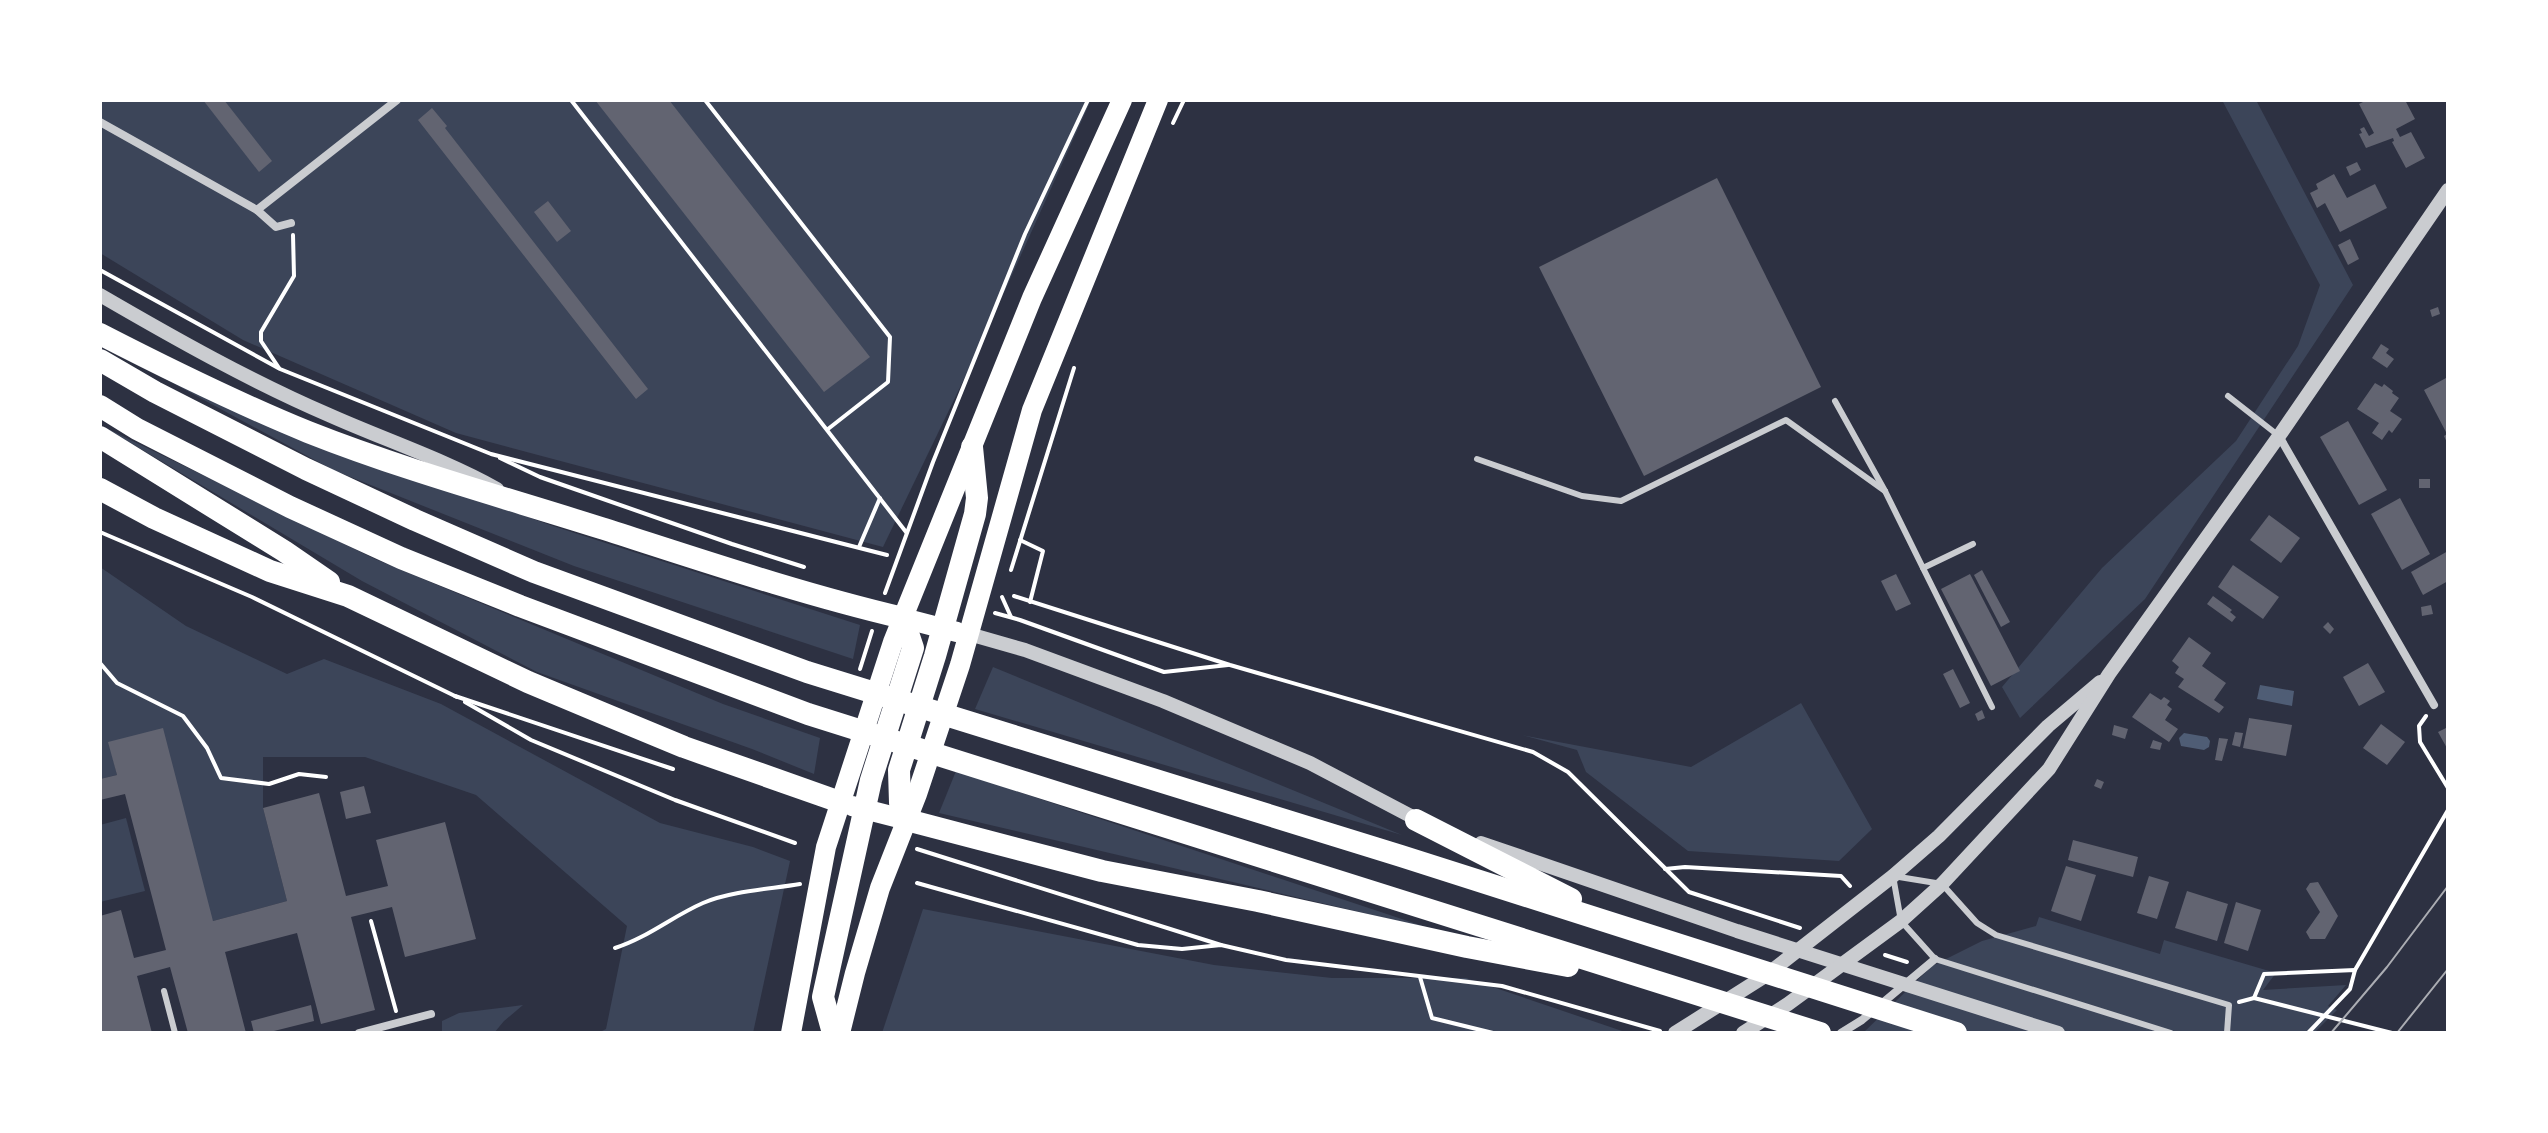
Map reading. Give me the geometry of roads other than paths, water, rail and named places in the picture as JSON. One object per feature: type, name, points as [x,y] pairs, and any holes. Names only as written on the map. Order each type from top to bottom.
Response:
[{"type":"highway","points":[[100,334],[168,369],[308,432],[467,488],[747,575],[875,623],[903,618],[903,645],[823,997],[833,1033]]},
{"type":"highway","points":[[100,360],[155,392],[306,469],[549,577],[807,672],[1956,1033]]},
{"type":"highway","points":[[100,406],[137,429],[290,507],[401,558],[808,714],[1820,1033]]},
{"type":"highway","points":[[100,437],[284,551],[348,596]]},
{"type":"highway","points":[[972,447],[977,498],[975,514],[899,770],[908,791],[900,803],[907,820],[1102,871],[1258,901],[1467,947],[1660,982]]},
{"type":"highway","points":[[100,489],[154,518],[270,571],[348,596],[528,682],[684,747],[840,802]]},
{"type":"highway","points":[[1416,820],[1629,928]]},
{"type":"main road","points":[[969,634],[903,618],[1032,298],[1122,100]]},
{"type":"main road","points":[[908,791],[960,665],[1032,410],[1158,100]]},
{"type":"main road","points":[[791,1033],[826,847],[849,773],[903,645]]},
{"type":"main road","points":[[840,802],[907,820],[880,888],[840,1033]]},
{"type":"street","points":[[257,210],[397,100]]},
{"type":"street","points":[[100,122],[257,210],[276,227],[291,223]]},
{"type":"street","points":[[1743,1033],[1901,921],[1942,884],[2049,769],[2109,674],[2279,436],[2448,190]]},
{"type":"street","points":[[100,295],[178,341],[314,408],[463,470],[526,504]]},
{"type":"street","points":[[2279,436],[2434,705]]},
{"type":"street","points":[[969,634],[1025,650],[1163,701],[1310,763],[1416,820],[1737,931],[2058,1033]]},
{"type":"street","points":[[1675,1033],[1765,976],[1893,876],[1939,836],[2048,726],[2109,674]]},
{"type":"street","points":[[1841,1033],[1862,1020],[1935,959]]},
{"type":"street","points":[[359,1033],[431,1014]]},
{"type":"lane","points":[[2228,396],[2279,436]]},
{"type":"lane","points":[[1835,401],[1885,491],[1992,707]]},
{"type":"lane","points":[[1477,459],[1582,496],[1621,501],[1786,420],[1885,491]]},
{"type":"lane","points":[[1923,568],[1973,544]]},
{"type":"lane","points":[[2171,1033],[1935,959],[1901,921],[1893,876],[1942,884],[1977,923],[1996,935],[2229,1005],[2227,1033]]},
{"type":"lane","points":[[164,991],[175,1033]]},
{"type":"tram line","points":[[2331,1033],[2387,967],[2448,886]]},
{"type":"tram line","points":[[2397,1033],[2448,969]]}]
